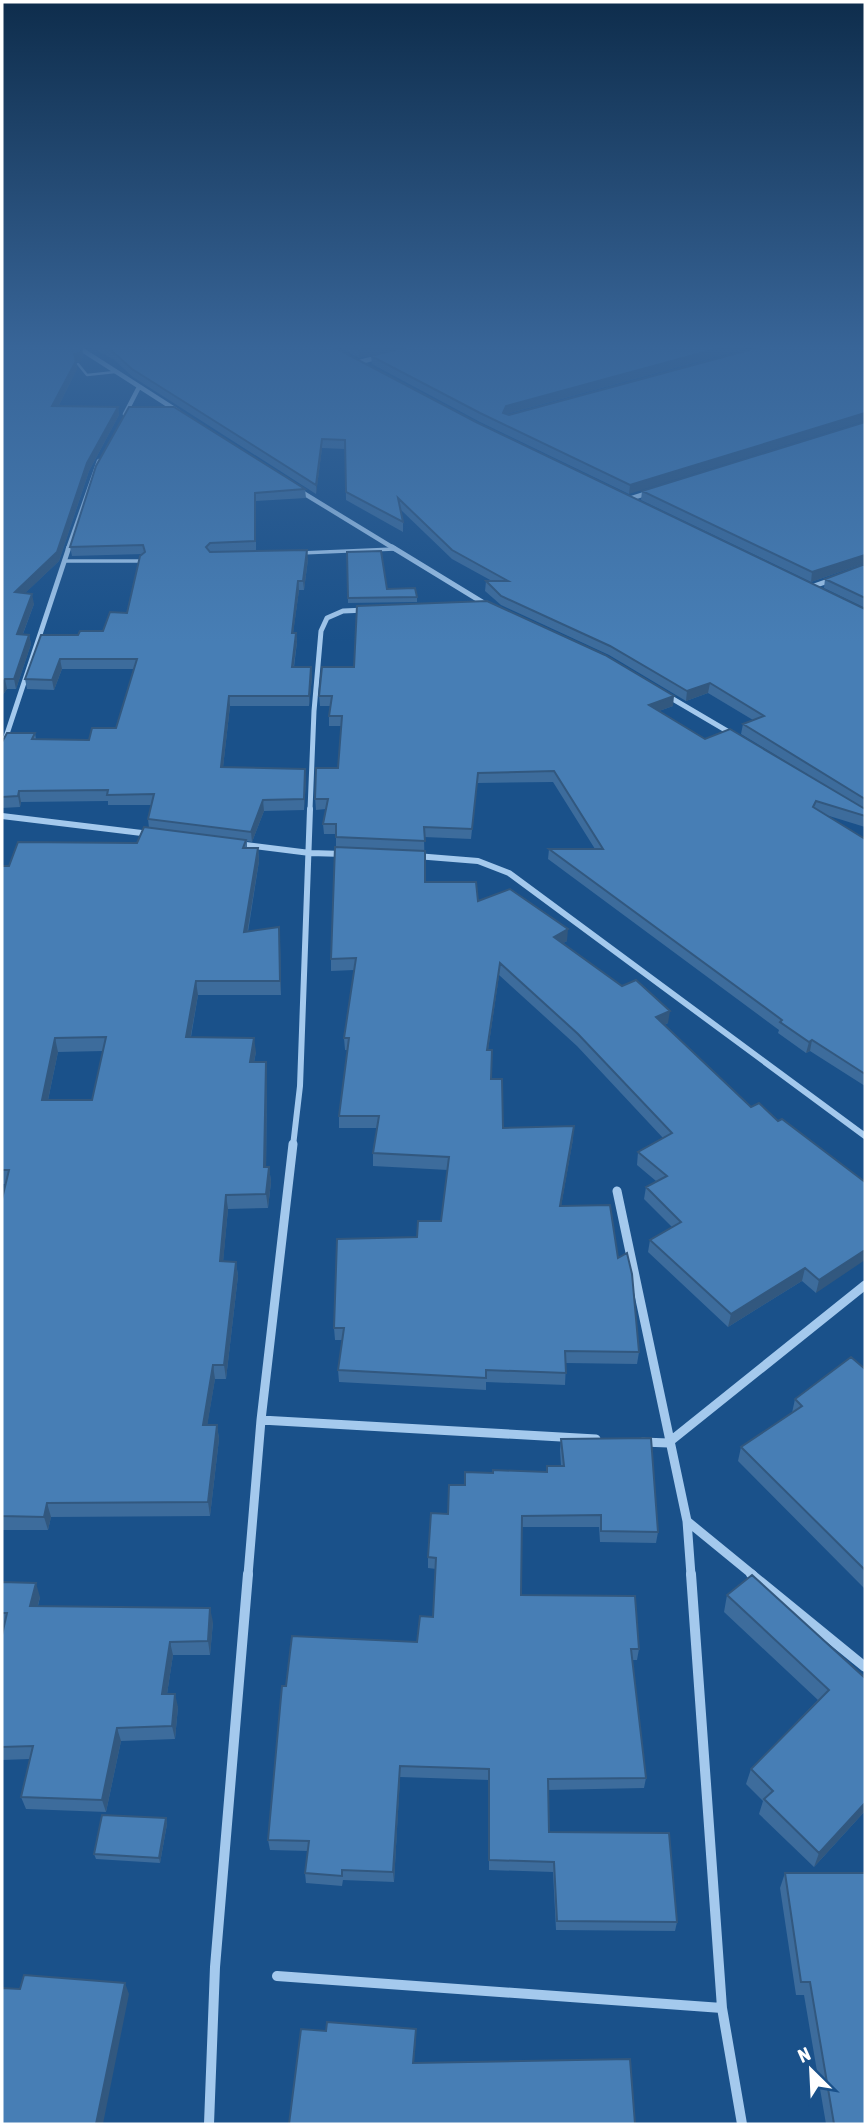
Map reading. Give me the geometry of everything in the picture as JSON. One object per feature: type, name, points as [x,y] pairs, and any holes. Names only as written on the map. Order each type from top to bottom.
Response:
[{"type":"street","points":[[2,749],[93,473],[106,449]]},
{"type":"street","points":[[292,485],[497,610]]},
{"type":"street","points":[[641,505],[629,499],[655,491]]},
{"type":"street","points":[[811,587],[844,575]]},
{"type":"street","points":[[799,581],[822,593]]},
{"type":"street","points":[[472,605],[485,604]]},
{"type":"street","points":[[209,2124],[215,1967],[261,1420],[300,1086],[314,711],[321,631],[327,618],[344,611],[382,609]]},
{"type":"street","points":[[662,693],[741,739]]},
{"type":"street","points":[[2,816],[163,835]]},
{"type":"street","points":[[230,843],[310,853],[351,854]]},
{"type":"street","points":[[405,856],[478,861],[509,873],[865,1136]]},
{"type":"street","points":[[617,1191],[668,1443],[687,1521],[722,2008],[742,2124]]},
{"type":"street","points":[[628,1441],[668,1443],[865,1285]]},
{"type":"street","points":[[261,1420],[601,1439]]},
{"type":"street","points":[[687,1521],[865,1667]]},
{"type":"street","points":[[277,1976],[722,2008]]},
{"type":"lane","points":[[290,553],[394,549]]},
{"type":"lane","points":[[64,561],[142,561]]},
{"type":"building","points":[[2,443],[98,443],[87,463],[57,552],[15,592],[32,594],[17,634],[29,635],[14,679],[5,679],[2,683]]},
{"type":"building","points":[[109,443],[232,443],[305,489],[255,493],[255,541],[210,543],[206,547],[210,552],[307,550],[303,581],[298,581],[292,633],[296,633],[292,667],[311,667],[309,696],[229,696],[221,767],[305,769],[304,799],[263,800],[251,832],[148,819],[154,794],[107,795],[108,790],[19,791],[18,796],[2,797],[2,742],[7,733],[35,733],[32,739],[89,740],[92,728],[116,728],[137,659],[60,659],[52,680],[25,679],[41,635],[78,635],[80,631],[103,631],[110,612],[127,613],[140,556],[145,552],[143,545],[70,547],[96,466]]},
{"type":"building","points":[[250,443],[321,443],[316,485]]},
{"type":"building","points":[[345,443],[520,443],[865,609],[865,799],[743,724],[764,716],[710,683],[687,691],[610,646],[501,596],[486,581],[508,581],[452,550],[398,498],[403,522],[346,492]]},
{"type":"building","points":[[543,443],[766,443],[630,485]]},
{"type":"building","points":[[796,443],[865,443],[865,555],[812,572],[642,491]]},
{"type":"building","points":[[381,551],[387,589],[415,588],[417,597],[348,598],[347,552]]},
{"type":"building","points":[[865,564],[865,598],[825,579]]},
{"type":"building","points":[[487,601],[605,655],[674,696],[649,705],[705,739],[730,729],[865,809],[865,816],[816,801],[813,807],[865,839],[865,1074],[780,1022],[782,1020],[549,849],[603,849],[554,771],[478,773],[472,829],[424,827],[425,841],[336,837],[336,824],[323,824],[328,799],[315,799],[316,768],[338,768],[342,716],[329,716],[332,696],[319,696],[322,667],[354,667],[357,606]]},
{"type":"building","points":[[144,827],[246,840],[243,848],[258,848],[244,932],[279,927],[280,981],[196,981],[186,1037],[254,1038],[250,1062],[266,1062],[264,1167],[269,1167],[266,1194],[226,1195],[220,1261],[236,1262],[224,1365],[213,1365],[203,1425],[217,1425],[208,1502],[47,1503],[44,1517],[2,1516],[2,1199],[9,1170],[2,1170],[2,866],[9,866],[18,842],[137,843]],"holes":[[[106,1037],[92,1100],[42,1100],[55,1038]]]},
{"type":"building","points":[[335,847],[425,851],[425,882],[476,882],[478,901],[510,889],[568,929],[554,937],[622,986],[636,980],[670,1011],[656,1017],[751,1107],[759,1103],[778,1121],[782,1119],[865,1182],[865,1250],[819,1280],[805,1268],[731,1314],[650,1240],[681,1222],[646,1187],[667,1176],[638,1152],[672,1133],[578,1034],[500,963],[487,1050],[492,1050],[491,1079],[502,1079],[503,1128],[574,1126],[560,1206],[610,1205],[618,1258],[627,1253],[632,1274],[639,1352],[565,1351],[566,1373],[486,1370],[486,1378],[338,1370],[344,1328],[334,1328],[337,1239],[417,1237],[418,1221],[441,1221],[449,1157],[373,1153],[379,1116],[339,1116],[349,1038],[344,1038],[356,958],[331,959]]},
{"type":"building","points":[[851,1357],[865,1369],[865,1570],[741,1447],[802,1406],[795,1399]]},
{"type":"building","points":[[651,1438],[658,1532],[601,1531],[601,1515],[522,1516],[521,1595],[635,1596],[639,1649],[631,1649],[646,1778],[548,1779],[549,1832],[669,1833],[677,1922],[557,1921],[554,1862],[489,1860],[489,1769],[400,1766],[393,1872],[342,1870],[342,1876],[305,1873],[309,1841],[268,1840],[282,1686],[286,1686],[292,1636],[417,1642],[420,1616],[433,1617],[436,1558],[428,1557],[431,1513],[448,1514],[449,1485],[465,1485],[465,1472],[547,1472],[547,1466],[564,1466],[561,1439]]},
{"type":"building","points":[[752,1575],[865,1678],[865,1803],[819,1853],[764,1799],[773,1791],[751,1769],[829,1690],[727,1595]]},
{"type":"building","points":[[2,1582],[36,1583],[30,1606],[210,1608],[208,1641],[170,1642],[162,1694],[175,1694],[172,1726],[117,1728],[102,1800],[21,1797],[33,1746],[2,1747],[2,1635],[7,1613],[2,1613]]},
{"type":"building","points":[[102,1815],[166,1818],[159,1858],[94,1854]]},
{"type":"building","points":[[785,1873],[865,1873],[865,2124],[834,2124],[810,1982],[801,1982]]},
{"type":"building","points":[[24,1975],[125,1983],[96,2124],[2,2124],[2,1988],[20,1989]]},
{"type":"building","points":[[327,2022],[416,2029],[413,2063],[630,2059],[635,2124],[289,2124],[301,2029],[326,2031]]}]
